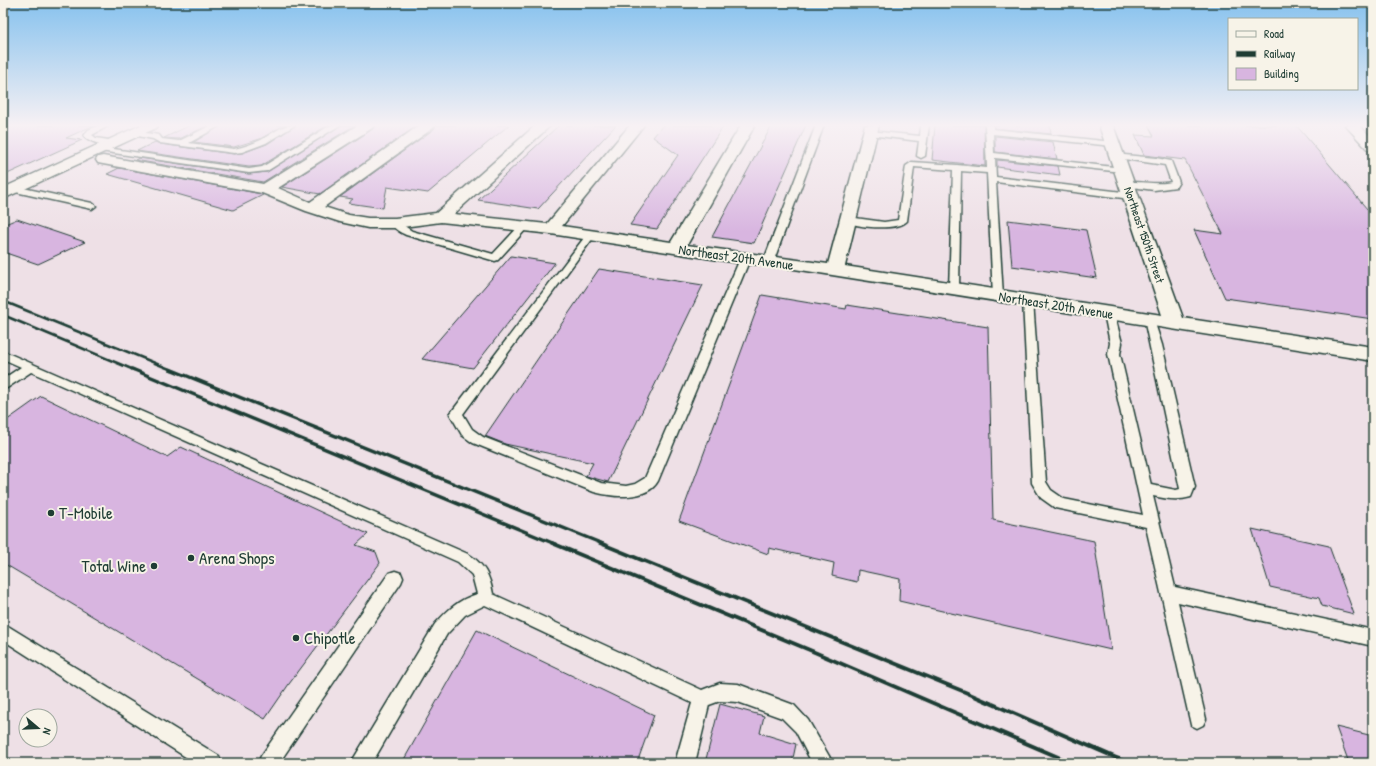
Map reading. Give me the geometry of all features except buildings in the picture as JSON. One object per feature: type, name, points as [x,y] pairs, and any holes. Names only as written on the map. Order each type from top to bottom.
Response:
[{"type":"street","points":[[8,192],[82,161]]},
{"type":"street","name":"Northeast 20th Avenue","points":[[146,161],[266,189],[312,208],[346,219],[368,223],[395,223],[441,217],[551,229],[745,259],[769,260],[1373,354]]},
{"type":"street","points":[[266,189],[311,161]]},
{"type":"street","points":[[312,208],[378,161]]},
{"type":"street","points":[[441,217],[504,161]]},
{"type":"street","points":[[551,229],[607,161]]},
{"type":"street","points":[[676,249],[727,161]]},
{"type":"street","points":[[835,271],[863,161]]},
{"type":"street","name":"Northeast 150th Street","points":[[1119,161],[1175,323]]},
{"type":"lane","points":[[175,161],[249,171],[264,169],[278,161]]},
{"type":"lane","points":[[769,260],[806,161]]},
{"type":"lane","points":[[990,161],[998,296]]},
{"type":"lane","points":[[1041,161],[1122,170]]},
{"type":"lane","points":[[1093,161],[1122,170],[1154,187],[1174,185],[1176,182],[1168,163],[1159,161]]},
{"type":"lane","points":[[848,220],[890,226],[899,224],[902,221],[910,166],[922,163],[957,167],[991,175],[1122,170],[1153,161]]},
{"type":"lane","points":[[954,289],[957,167]]},
{"type":"lane","points":[[8,192],[92,206]]},
{"type":"lane","points":[[395,223],[402,230],[409,233],[495,258],[524,226]]},
{"type":"lane","points":[[590,236],[456,414],[467,432],[478,440],[599,488],[613,491],[634,490],[644,487],[651,481],[745,259]]},
{"type":"lane","points":[[1028,301],[1039,483],[1046,494],[1060,504],[1153,523]]},
{"type":"lane","points":[[1109,313],[1116,343],[1114,354],[1197,719]]},
{"type":"lane","points":[[1145,489],[1176,495],[1186,493],[1188,487],[1149,319]]},
{"type":"lane","points":[[3,355],[463,558],[475,566],[482,577],[486,598]]},
{"type":"lane","points":[[4,384],[30,367]]},
{"type":"lane","points":[[268,763],[395,578]]},
{"type":"lane","points":[[1169,593],[1373,638]]},
{"type":"lane","points":[[361,763],[441,630],[459,610],[471,603],[486,598],[702,699],[720,692],[738,693],[788,711],[802,726],[816,758]]},
{"type":"lane","points":[[3,631],[212,763]]},
{"type":"lane","points":[[685,763],[702,699]]},
{"type":"railway","points":[[3,301],[172,370]]},
{"type":"railway","points":[[3,315],[134,370]]},
{"type":"railway","points":[[132,369],[555,544]]},
{"type":"railway","points":[[170,369],[603,544]]},
{"type":"railway","points":[[552,543],[812,651],[1072,763]]},
{"type":"railway","points":[[600,543],[965,692],[1128,763]]},
{"type":"place","name":"T-Mobile","points":[[51,513]]},
{"type":"place","name":"Arena Shops","points":[[191,558]]},
{"type":"place","name":"Total Wine","points":[[154,566]]},
{"type":"place","name":"Chipotle","points":[[296,638]]}]
